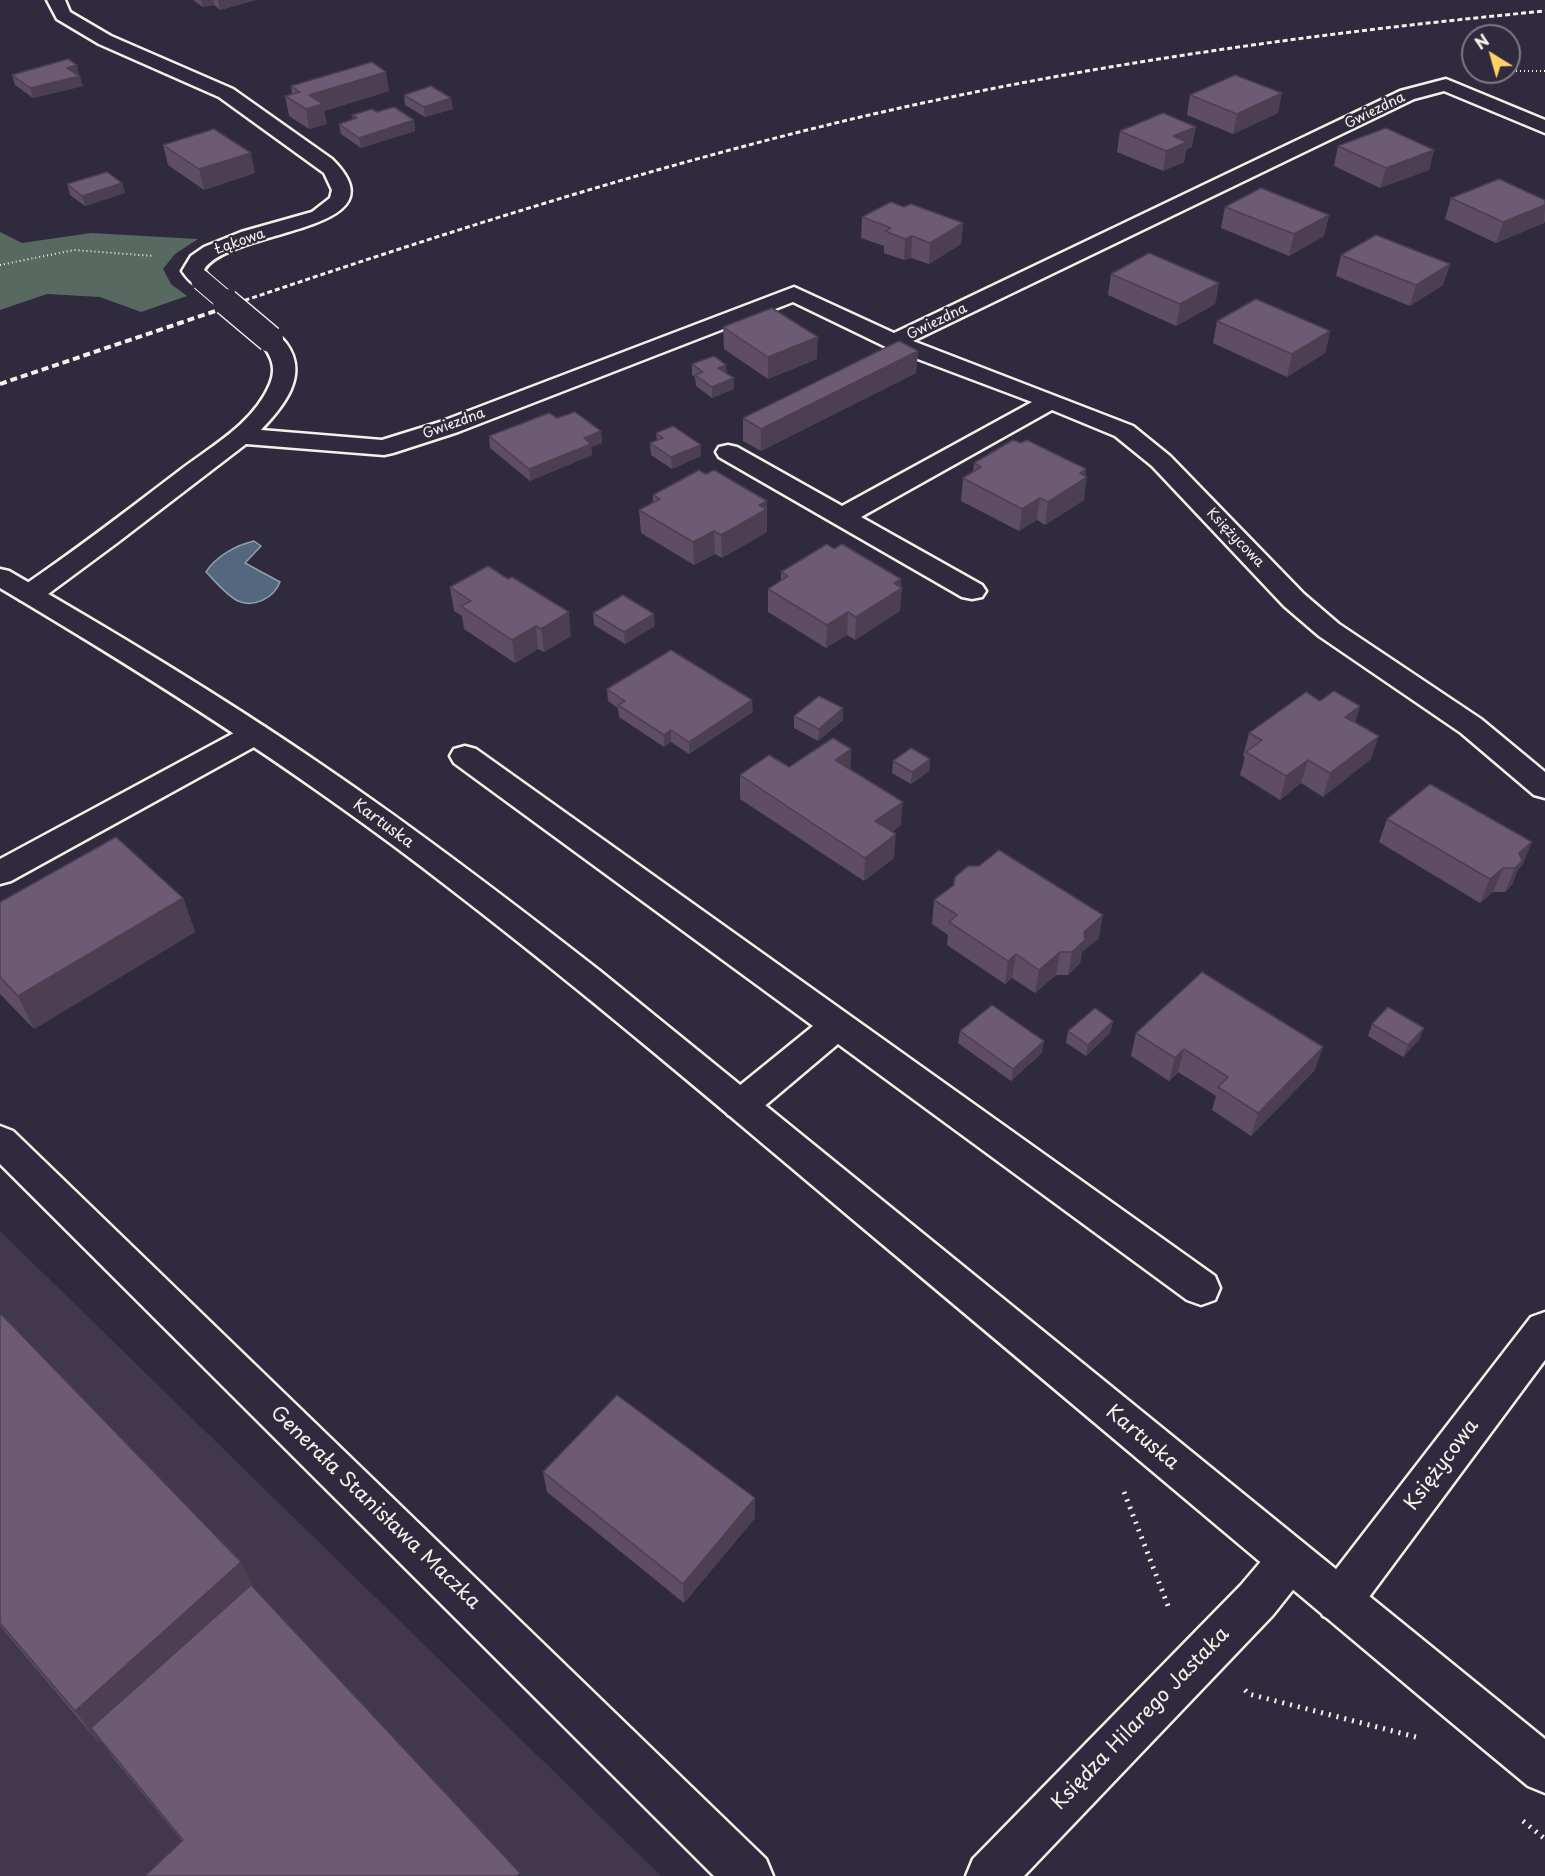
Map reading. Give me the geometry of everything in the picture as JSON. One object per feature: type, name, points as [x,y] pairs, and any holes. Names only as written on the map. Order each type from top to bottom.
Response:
[{"type":"street","name":"Łąkowa","points":[[56,0],[63,15],[105,40],[226,93],[298,142],[333,171],[342,190],[340,200],[331,209],[304,221],[226,245],[200,270]]},
{"type":"street","name":"Gwiezdna","points":[[239,436],[384,448],[449,427],[794,294],[894,342],[1407,95],[1446,85],[1545,127]]},
{"type":"street","points":[[30,594],[127,524],[239,436],[270,404],[282,383],[286,364],[282,354],[270,339],[200,270]]},
{"type":"street","name":"Księżycowa","points":[[894,342],[1051,400],[1124,431],[1161,460],[1294,600],[1329,630],[1471,726],[1545,788]]},
{"type":"street","points":[[843,516],[1051,400]]},
{"type":"street","points":[[728,452],[972,591]]},
{"type":"street","name":"Kartuska","points":[[0,577],[255,734],[406,839],[574,970],[741,1105],[1289,1561],[1545,1769]]},
{"type":"street","points":[[0,873],[255,734]]},
{"type":"street","points":[[465,756],[1201,1288]]},
{"type":"street","points":[[741,1105],[838,1025]]},
{"type":"street","name":"Generała Stanisława Maczka","points":[[0,1141],[749,1876]]},
{"type":"street","name":"Księżycowa","points":[[1339,1601],[1545,1329]]},
{"type":"street","name":"Księdza Hilarego Jastaka","points":[[990,1876],[1257,1600],[1289,1561]]},
{"type":"path","points":[[0,265],[74,250],[200,270]]},
{"type":"path","points":[[1121,1484],[1171,1613],[1249,1694],[1426,1739]]},
{"type":"path","points":[[1518,1816],[1545,1839]]},
{"type":"shaded area","points":[[0,1231],[661,1876],[0,1876]]},
{"type":"green space","points":[[0,232],[22,243],[91,233],[198,239],[175,254],[163,269],[171,284],[187,296],[141,312],[100,297],[47,294],[0,310]]},
{"type":"water","points":[[254,541],[261,546],[245,563],[280,582],[273,593],[263,600],[244,603],[229,595],[206,572],[227,552]]},
{"type":"building","points":[[68,59],[77,65],[67,68],[80,76],[30,88],[12,75]]},
{"type":"building","points":[[372,62],[386,72],[309,95],[323,104],[306,109],[285,96],[300,92],[291,86]]},
{"type":"building","points":[[1235,75],[1282,93],[1237,114],[1190,95]]},
{"type":"building","points":[[431,86],[451,98],[424,107],[404,95]]},
{"type":"building","points":[[394,107],[414,120],[359,138],[339,124],[357,118],[352,115],[372,109],[377,112]]},
{"type":"building","points":[[1163,113],[1196,127],[1173,136],[1187,142],[1166,151],[1120,131]]},
{"type":"building","points":[[1386,128],[1434,150],[1386,168],[1338,146]]},
{"type":"building","points":[[214,129],[251,153],[199,169],[163,145]]},
{"type":"building","points":[[107,172],[122,183],[82,196],[67,184]]},
{"type":"building","points":[[1499,179],[1545,200],[1545,205],[1503,222],[1451,198]]},
{"type":"building","points":[[1261,188],[1329,215],[1294,234],[1225,207]]},
{"type":"building","points":[[891,202],[904,207],[911,204],[963,223],[930,243],[912,236],[905,239],[885,231],[891,228],[862,217]]},
{"type":"building","points":[[1376,235],[1450,264],[1416,285],[1341,255]]},
{"type":"building","points":[[1149,253],[1219,283],[1180,304],[1111,274]]},
{"type":"building","points":[[1256,299],[1330,331],[1292,354],[1217,321]]},
{"type":"building","points":[[772,308],[818,337],[768,357],[723,327]]},
{"type":"building","points":[[899,341],[918,351],[761,429],[743,418]]},
{"type":"building","points":[[714,356],[726,365],[718,368],[734,378],[712,387],[695,375],[703,372],[692,364]]},
{"type":"building","points":[[575,412],[601,431],[584,438],[591,444],[529,469],[489,436],[549,413],[557,418]]},
{"type":"building","points":[[673,426],[701,445],[671,457],[650,443],[663,438],[656,433]]},
{"type":"building","points":[[1013,440],[1021,443],[1027,440],[1086,469],[1080,473],[1087,477],[1048,502],[1040,498],[1022,509],[963,478],[981,467],[974,463]]},
{"type":"building","points":[[699,470],[706,474],[714,470],[767,501],[759,505],[767,509],[721,535],[714,531],[693,542],[639,510],[660,499],[653,495]]},
{"type":"building","points":[[827,544],[834,549],[842,544],[901,579],[894,583],[902,588],[856,617],[848,612],[827,625],[768,589],[788,576],[781,572]]},
{"type":"building","points":[[488,566],[508,579],[512,577],[569,612],[541,629],[536,626],[512,640],[461,606],[471,601],[450,587]]},
{"type":"building","points":[[623,595],[654,614],[624,632],[593,613]]},
{"type":"building","points":[[671,650],[752,700],[689,742],[671,730],[664,735],[618,705],[625,701],[607,689]]},
{"type":"building","points":[[1334,691],[1360,706],[1345,717],[1379,736],[1330,773],[1308,760],[1286,776],[1246,752],[1262,740],[1249,733],[1306,692],[1320,701]]},
{"type":"building","points":[[819,696],[843,708],[819,729],[794,716]]},
{"type":"building","points":[[833,738],[851,749],[835,760],[903,802],[875,821],[896,834],[865,858],[740,775],[769,755],[789,767]]},
{"type":"building","points":[[911,748],[930,759],[912,772],[893,761]]},
{"type":"building","points":[[1430,784],[1532,842],[1519,853],[1522,861],[1515,868],[1503,868],[1490,879],[1387,819]]},
{"type":"building","points":[[116,837],[183,898],[18,996],[0,977],[0,902]]},
{"type":"building","points":[[999,850],[1103,915],[1084,932],[1085,940],[1072,952],[1060,952],[1039,970],[1016,954],[1008,961],[949,922],[957,915],[934,900],[954,885],[955,877],[968,866],[979,866]]},
{"type":"building","points":[[1202,972],[1323,1047],[1258,1113],[1218,1087],[1228,1077],[1184,1049],[1175,1058],[1136,1033]]},
{"type":"building","points":[[992,1005],[1044,1041],[1013,1069],[960,1031]]},
{"type":"building","points":[[1388,1007],[1424,1028],[1408,1045],[1372,1024]]},
{"type":"building","points":[[1095,1008],[1113,1021],[1088,1045],[1068,1031]]},
{"type":"building","points":[[0,1313],[241,1562],[75,1711],[0,1623]]},
{"type":"building","points":[[617,1395],[755,1498],[683,1584],[543,1472]]},
{"type":"building","points":[[251,1585],[520,1873],[517,1876],[145,1876],[183,1840],[91,1728]]},
{"type":"railway","points":[[237,303],[392,251],[706,156],[949,97],[1203,52],[1374,29],[1545,11]]},
{"type":"railway","points":[[0,384],[242,302]]}]
